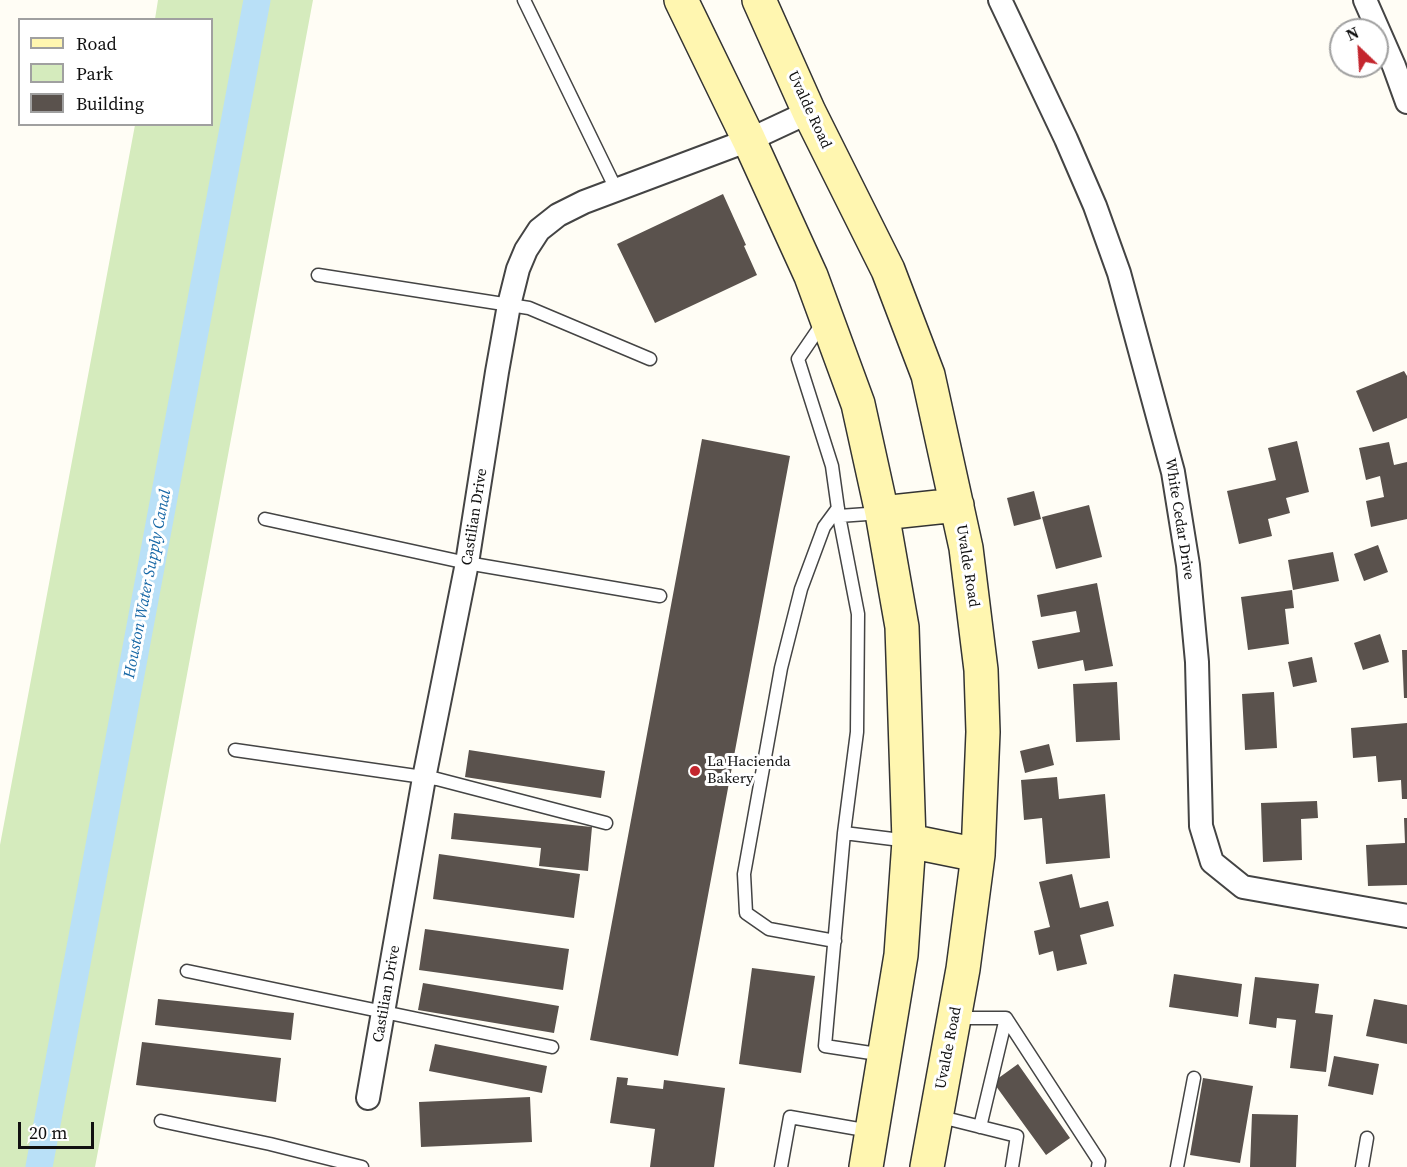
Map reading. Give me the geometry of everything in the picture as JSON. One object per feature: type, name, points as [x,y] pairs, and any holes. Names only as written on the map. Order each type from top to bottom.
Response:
[{"type":"main road","points":[[681,0],[749,140],[811,276],[858,404],[882,513],[902,627],[909,841],[901,955],[866,1167]]},
{"type":"main road","name":"Uvalde Road","points":[[759,0],[809,112],[888,270],[908,322],[928,375],[966,548],[981,670],[982,794],[972,914],[927,1167]]},
{"type":"main road","points":[[882,513],[957,505]]},
{"type":"main road","points":[[909,841],[978,855]]},
{"type":"street","name":"White Cedar Drive","points":[[1000,0],[1095,206],[1119,273],[1173,472],[1188,565],[1197,662],[1201,826],[1212,862],[1243,887],[1407,916]]},
{"type":"street","points":[[1365,0],[1407,102]]},
{"type":"street","name":"Castilian Drive","points":[[368,1098],[424,778],[467,563],[509,305],[526,250],[539,231],[558,215],[584,202],[749,140],[809,112]]},
{"type":"lane","points":[[524,0],[616,189]]},
{"type":"lane","points":[[318,275],[529,308],[650,359]]},
{"type":"lane","points":[[827,318],[798,359],[832,466],[838,512],[858,614],[857,732],[844,833],[825,1046],[884,1056]]},
{"type":"lane","points":[[835,941],[769,929],[747,913],[744,874],[781,668],[801,589],[824,527],[838,512],[882,513]]},
{"type":"lane","points":[[265,519],[467,563],[660,596]]},
{"type":"lane","points":[[235,750],[437,779],[606,823]]},
{"type":"lane","points":[[844,833],[909,841]]},
{"type":"lane","points":[[187,971],[552,1047]]},
{"type":"lane","points":[[954,1018],[1006,1018]]},
{"type":"lane","points":[[980,1127],[1006,1018]]},
{"type":"lane","points":[[1006,1018],[1099,1161],[1098,1167]]},
{"type":"lane","points":[[1177,1167],[1194,1078]]},
{"type":"lane","points":[[936,1116],[1017,1136],[1012,1167]]},
{"type":"lane","points":[[781,1167],[790,1117],[872,1131]]},
{"type":"lane","points":[[161,1121],[270,1144],[362,1167]]},
{"type":"lane","points":[[1362,1167],[1367,1138]]},
{"type":"green space","points":[[158,0],[313,0],[95,1167],[0,1167],[0,845],[135,126],[213,126],[213,18],[155,18]]},
{"type":"building","points":[[723,194],[757,275],[655,323],[617,244]]},
{"type":"building","points":[[1404,371],[1407,376],[1407,418],[1373,432],[1356,391]]},
{"type":"building","points":[[702,439],[790,456],[678,1056],[590,1040]]},
{"type":"building","points":[[1297,441],[1309,492],[1286,498],[1290,513],[1268,519],[1272,536],[1239,544],[1227,491],[1276,480],[1268,448]]},
{"type":"building","points":[[1389,442],[1394,465],[1407,462],[1407,519],[1371,527],[1366,501],[1384,497],[1380,476],[1366,480],[1359,448]]},
{"type":"building","points":[[1034,491],[1041,519],[1014,526],[1007,498]]},
{"type":"building","points":[[1089,505],[1102,557],[1056,569],[1042,517]]},
{"type":"building","points":[[1378,545],[1388,572],[1364,581],[1354,554]]},
{"type":"building","points":[[1333,552],[1339,581],[1293,590],[1288,560]]},
{"type":"building","points":[[1097,583],[1113,666],[1085,671],[1083,660],[1038,669],[1032,641],[1080,632],[1076,611],[1041,617],[1037,595]]},
{"type":"building","points":[[1292,590],[1294,608],[1285,609],[1289,644],[1248,650],[1241,597]]},
{"type":"building","points":[[1380,634],[1389,662],[1363,670],[1354,643]]},
{"type":"building","points":[[1402,650],[1407,650],[1407,698],[1404,698]]},
{"type":"building","points":[[1312,657],[1317,682],[1293,687],[1288,662]]},
{"type":"building","points":[[1117,682],[1120,740],[1076,742],[1073,684]]},
{"type":"building","points":[[1274,692],[1277,748],[1245,750],[1242,694]]},
{"type":"building","points":[[1407,723],[1407,799],[1402,799],[1401,780],[1378,782],[1376,756],[1353,758],[1351,728]]},
{"type":"building","points":[[1049,744],[1054,765],[1025,773],[1020,751]]},
{"type":"building","points":[[469,750],[605,771],[601,798],[465,777]]},
{"type":"building","points":[[1057,777],[1059,799],[1105,794],[1110,858],[1046,864],[1042,818],[1024,820],[1021,780]]},
{"type":"building","points":[[1317,801],[1318,818],[1301,819],[1302,860],[1263,862],[1261,803]]},
{"type":"building","points":[[454,813],[592,827],[588,871],[539,866],[541,848],[451,839]]},
{"type":"building","points":[[1404,818],[1407,818],[1407,885],[1368,886],[1366,845],[1405,843]]},
{"type":"building","points":[[439,854],[580,874],[574,918],[433,899]]},
{"type":"building","points":[[1072,874],[1080,908],[1108,901],[1114,926],[1080,935],[1087,964],[1057,971],[1053,951],[1039,955],[1034,931],[1050,927],[1039,882]]},
{"type":"building","points":[[425,929],[569,949],[563,990],[419,970]]},
{"type":"building","points":[[752,968],[815,976],[801,1073],[739,1064]]},
{"type":"building","points":[[1174,974],[1242,984],[1238,1017],[1169,1007]]},
{"type":"building","points":[[1255,977],[1319,984],[1315,1013],[1333,1015],[1326,1072],[1290,1068],[1296,1020],[1277,1018],[1276,1028],[1249,1024]]},
{"type":"building","points":[[423,983],[559,1006],[554,1033],[418,1010]]},
{"type":"building","points":[[158,999],[294,1013],[291,1040],[155,1025]]},
{"type":"building","points":[[1374,999],[1407,1005],[1407,1044],[1366,1036]]},
{"type":"building","points":[[142,1042],[281,1058],[276,1102],[136,1085]]},
{"type":"building","points":[[435,1044],[547,1066],[542,1093],[429,1071]]},
{"type":"building","points":[[1334,1056],[1379,1064],[1373,1095],[1328,1086]]},
{"type":"building","points":[[1018,1064],[1070,1138],[1046,1155],[993,1082]]},
{"type":"building","points":[[617,1077],[628,1078],[627,1085],[663,1089],[664,1080],[725,1088],[714,1167],[650,1167],[655,1129],[610,1123]]},
{"type":"building","points":[[1203,1078],[1253,1086],[1240,1163],[1190,1155]]},
{"type":"building","points":[[530,1097],[532,1142],[421,1147],[419,1102]]},
{"type":"building","points":[[1252,1114],[1298,1115],[1296,1167],[1250,1167]]},
{"type":"waterway","name":"Houston Water Supply Canal","points":[[39,1167],[257,0]]},
{"type":"place","name":"La Hacienda Bakery","points":[[695,771]]}]
